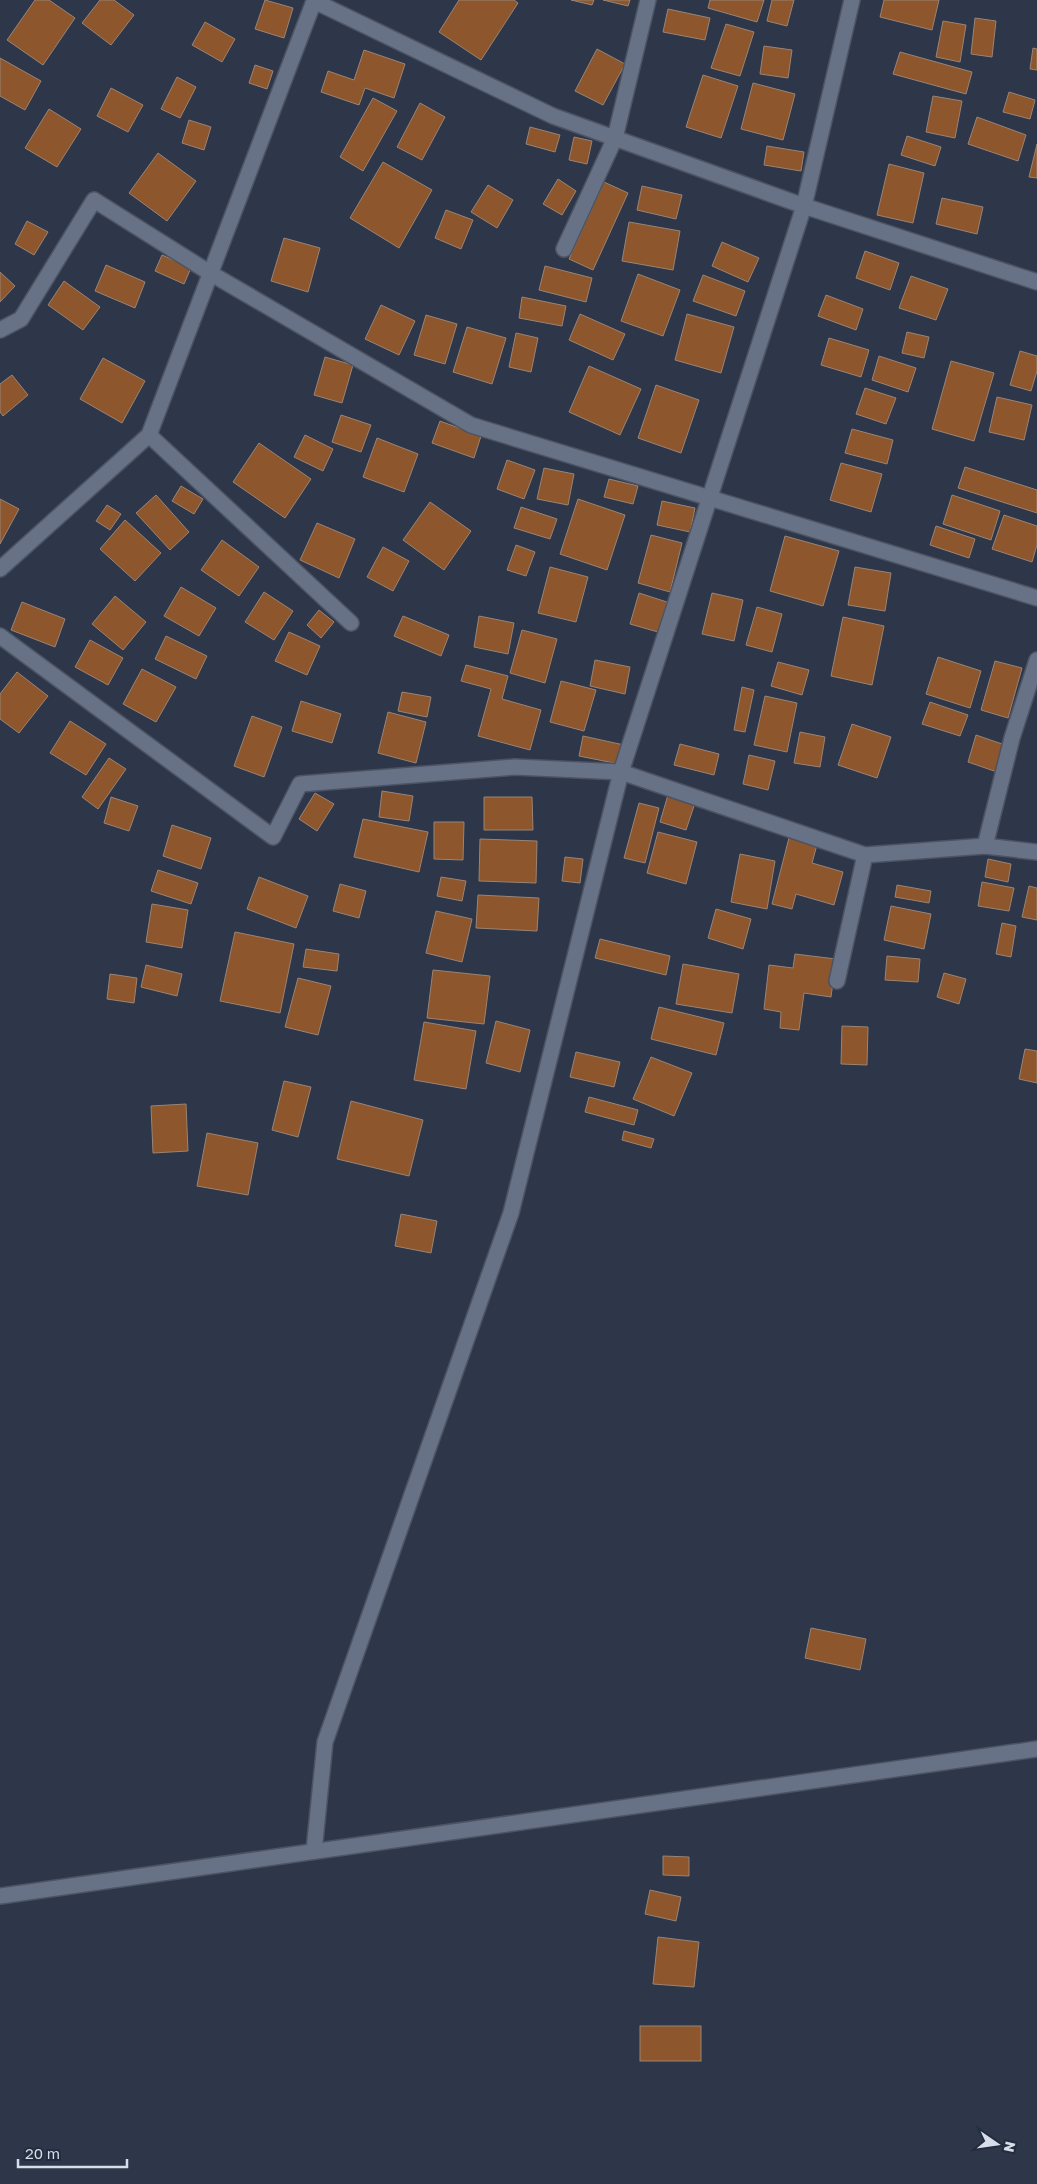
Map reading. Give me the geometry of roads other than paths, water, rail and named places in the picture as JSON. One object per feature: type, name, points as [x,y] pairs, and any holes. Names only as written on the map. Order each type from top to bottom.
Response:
[{"type":"street","points":[[0,569],[149,435],[312,0],[553,116],[804,206],[1037,282]]},
{"type":"street","points":[[564,249],[615,138],[648,0]]},
{"type":"street","points":[[314,1851],[325,1742],[511,1212],[621,772],[804,206],[852,0]]},
{"type":"street","points":[[0,330],[21,319],[94,200],[210,273],[471,425],[1037,598]]},
{"type":"street","points":[[149,435],[351,623]]},
{"type":"street","points":[[0,636],[273,837],[300,784],[515,767],[621,772],[865,855],[985,846],[1037,852]]},
{"type":"street","points":[[985,846],[1012,738],[1037,660]]},
{"type":"street","points":[[837,981],[865,855]]},
{"type":"street","points":[[0,1896],[1037,1749]]}]
